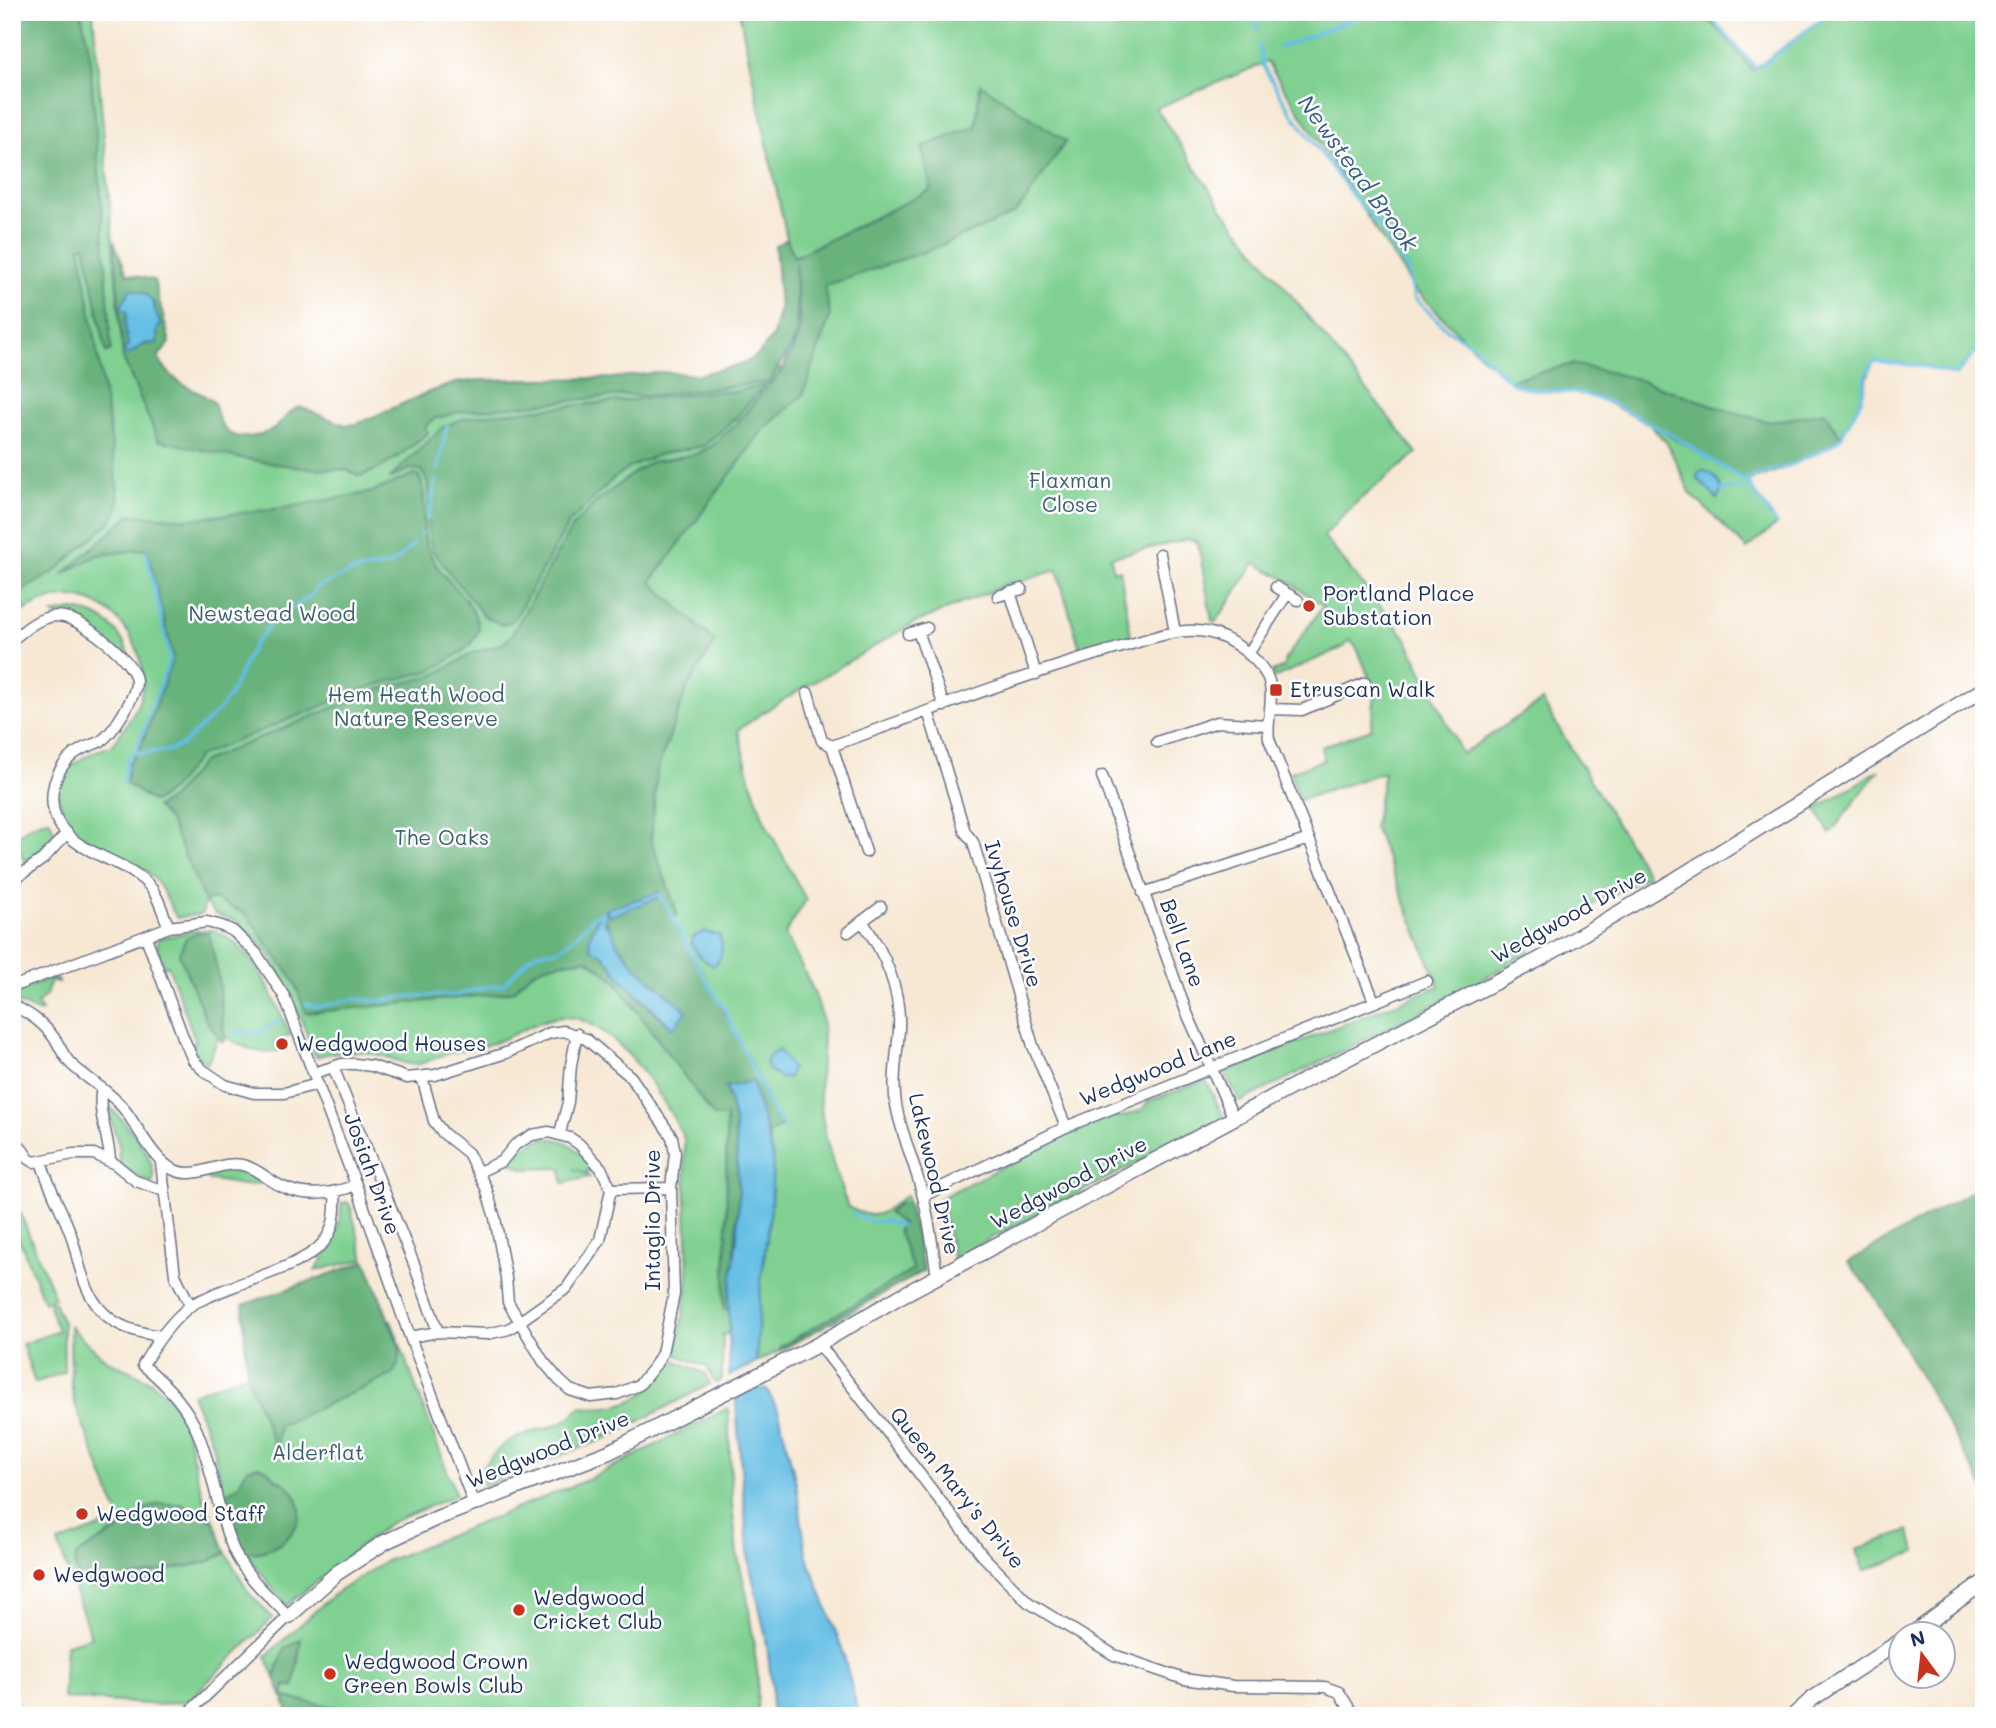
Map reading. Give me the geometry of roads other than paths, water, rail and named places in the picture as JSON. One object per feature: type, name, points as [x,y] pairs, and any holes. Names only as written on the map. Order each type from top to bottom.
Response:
[{"type":"street","points":[[1160,554],[1175,632]]},
{"type":"street","points":[[1248,654],[1292,597],[1276,587]]},
{"type":"street","points":[[998,596],[1016,591],[1036,674]]},
{"type":"street","points":[[12,640],[35,622],[63,617],[75,622],[111,647],[130,666],[136,685],[115,725],[103,740],[72,755],[55,778],[51,799],[57,822],[75,841],[145,882],[156,896],[169,928]]},
{"type":"street","points":[[918,631],[944,706]]},
{"type":"street","points":[[832,746],[1036,674],[1175,632],[1210,632],[1248,654],[1268,677],[1269,739],[1374,1001]]},
{"type":"street","points":[[1270,709],[1302,710],[1363,687]]},
{"type":"street","name":"Wedgwood Drive","points":[[185,1716],[337,1573],[384,1542],[609,1452],[819,1344],[937,1276],[1290,1087],[1540,959],[1678,878],[1984,689]]},
{"type":"street","points":[[808,693],[822,741],[832,746],[866,852]]},
{"type":"street","name":"Ivyhouse Drive","points":[[928,711],[965,832],[972,842],[1033,1046],[1066,1127]]},
{"type":"street","points":[[1157,742],[1224,721],[1267,725]]},
{"type":"street","name":"Bell Lane","points":[[1102,776],[1186,1011],[1234,1119]]},
{"type":"street","points":[[12,881],[43,859],[67,833]]},
{"type":"street","points":[[1143,893],[1309,839]]},
{"type":"street","points":[[848,932],[881,907]]},
{"type":"street","name":"Lakewood Drive","points":[[862,921],[888,964],[896,997],[899,1031],[894,1081],[896,1101],[907,1150],[923,1196],[937,1276]]},
{"type":"street","name":"Josiah Drive","points":[[12,987],[169,928],[207,922],[233,931],[256,953],[284,996],[474,1504]]},
{"type":"street","points":[[146,937],[193,1060],[225,1085],[254,1093],[284,1093],[316,1078],[333,1066],[363,1065],[407,1078],[422,1077],[506,1053],[550,1033],[564,1031],[578,1034],[571,1065],[568,1102],[560,1133]]},
{"type":"street","name":"Wedgwood Lane","points":[[923,1196],[1066,1127],[1427,981]]},
{"type":"street","points":[[1411,987],[1415,999]]},
{"type":"street","points":[[12,1005],[39,1020],[71,1063],[124,1108],[161,1163],[175,1171],[187,1174],[233,1164],[246,1166],[283,1187],[318,1195],[356,1185]]},
{"type":"street","name":"Intaglio Drive","points":[[422,1077],[434,1121],[443,1133],[468,1153],[479,1172],[495,1218],[508,1302],[519,1323],[543,1361],[570,1390],[591,1397],[617,1394],[639,1385],[649,1375],[662,1353],[674,1294],[671,1188],[675,1153],[672,1137],[632,1077],[604,1052],[578,1034]]},
{"type":"street","points":[[333,1066],[414,1264],[438,1332]]},
{"type":"street","points":[[102,1088],[99,1098],[110,1147],[110,1162]]},
{"type":"street","points":[[410,1337],[438,1332],[487,1334],[509,1329],[567,1288],[595,1249],[606,1217],[611,1189],[599,1166],[579,1144],[560,1133],[531,1135],[515,1145],[502,1161],[479,1172]]},
{"type":"street","points":[[12,1135],[29,1159],[41,1161],[83,1153],[94,1154],[136,1181],[164,1191]]},
{"type":"street","points":[[41,1161],[47,1182],[73,1240],[82,1275],[95,1301],[108,1318],[122,1327],[162,1336]]},
{"type":"street","points":[[161,1163],[175,1275],[190,1305]]},
{"type":"street","points":[[611,1189],[671,1188]]},
{"type":"street","points":[[289,1616],[269,1597],[236,1554],[215,1494],[202,1443],[186,1409],[163,1382],[143,1365],[162,1336],[190,1305],[226,1287],[278,1269],[313,1253],[328,1235],[336,1210],[335,1192]]},
{"type":"street","name":"Queen Mary's Drive","points":[[819,1344],[983,1556],[1028,1602],[1114,1655],[1184,1679],[1233,1686],[1325,1688],[1339,1692],[1354,1716]]},
{"type":"street","points":[[1930,1620],[1984,1582]]},
{"type":"street","points":[[1793,1716],[1812,1699],[1888,1649]]},
{"type":"water","points":[[130,289],[149,297],[161,324],[157,330],[157,343],[144,344],[128,355],[124,350],[128,346],[125,325],[127,312],[121,307]]},
{"type":"water","points":[[1702,470],[1712,475],[1719,483],[1722,490],[1717,499],[1698,479],[1697,475]]},
{"type":"water","points":[[660,892],[662,896],[610,916],[606,909]]},
{"type":"water","points":[[600,912],[607,913],[604,922],[612,931],[616,943],[638,969],[687,1011],[673,1028],[621,978],[604,955],[591,949],[589,939]]},
{"type":"water","points":[[703,932],[719,935],[721,939],[721,956],[713,966],[700,957],[691,943],[693,937]]},
{"type":"water","points":[[779,1050],[792,1069],[789,1077],[780,1078],[770,1071],[766,1064],[770,1055]]},
{"type":"water","points":[[752,1081],[773,1158],[771,1208],[761,1281],[756,1362],[729,1376],[729,1298],[737,1239],[739,1195],[735,1122],[726,1087]]},
{"type":"water","points":[[754,1387],[767,1390],[778,1410],[796,1483],[806,1553],[842,1648],[859,1716],[771,1716],[772,1687],[766,1638],[749,1562],[736,1401],[741,1393]]},
{"type":"waterway","name":"Newstead Brook","points":[[1255,12],[1258,29]]},
{"type":"waterway","points":[[1278,48],[1371,12]]},
{"type":"waterway","points":[[1706,12],[1755,67]]},
{"type":"waterway","points":[[1761,66],[1831,12]]},
{"type":"waterway","name":"Newstead Brook","points":[[1259,45],[1263,66],[1291,112],[1352,195],[1379,225],[1407,269],[1415,299],[1448,330],[1473,345],[1513,384],[1583,394],[1609,402],[1675,437],[1743,480],[1793,464],[1830,446],[1841,437],[1861,400],[1866,374],[1874,361],[1927,367],[1956,375],[1984,342]]},
{"type":"waterway","points":[[438,469],[447,425]]},
{"type":"waterway","points":[[428,519],[436,480]]},
{"type":"waterway","points":[[1749,480],[1777,524]]},
{"type":"waterway","points":[[1722,490],[1751,487]]},
{"type":"waterway","points":[[123,781],[128,756],[166,751],[182,745],[217,712],[229,697],[253,646],[271,623],[309,597],[317,587],[354,571],[391,565],[414,544]]},
{"type":"waterway","points":[[135,753],[170,659],[146,551]]},
{"type":"waterway","points":[[660,894],[703,975],[724,1008],[773,1112],[783,1124]]},
{"type":"waterway","points":[[306,1004],[318,1007],[354,999],[381,1001],[409,996],[457,995],[503,985],[530,957],[537,952],[559,950],[593,917],[603,912]]},
{"type":"waterway","points":[[236,1034],[259,1033],[281,1019]]},
{"type":"waterway","points":[[853,1214],[873,1222],[885,1221],[900,1226]]},
{"type":"place","name":"Portland Place Substation","points":[[1309,606]]},
{"type":"place","name":"Etruscan Walk","points":[[1276,690]]},
{"type":"place","name":"Wedgwood Houses","points":[[282,1044]]},
{"type":"place","name":"Wedgwood Staff","points":[[82,1514]]},
{"type":"place","name":"Wedgwood","points":[[39,1575]]},
{"type":"place","name":"Wedgwood Cricket Club","points":[[519,1610]]},
{"type":"place","name":"Wedgwood Crown Green Bowls Club","points":[[330,1674]]},
{"type":"park label","name":"Flaxman Close","points":[[1070,493]]},
{"type":"park label","name":"Newstead Wood","points":[[272,614]]},
{"type":"park label","name":"Hem Heath Wood Nature Reserve","points":[[416,707]]},
{"type":"park label","name":"The Oaks","points":[[442,838]]},
{"type":"park label","name":"Alderflat","points":[[318,1453]]}]
